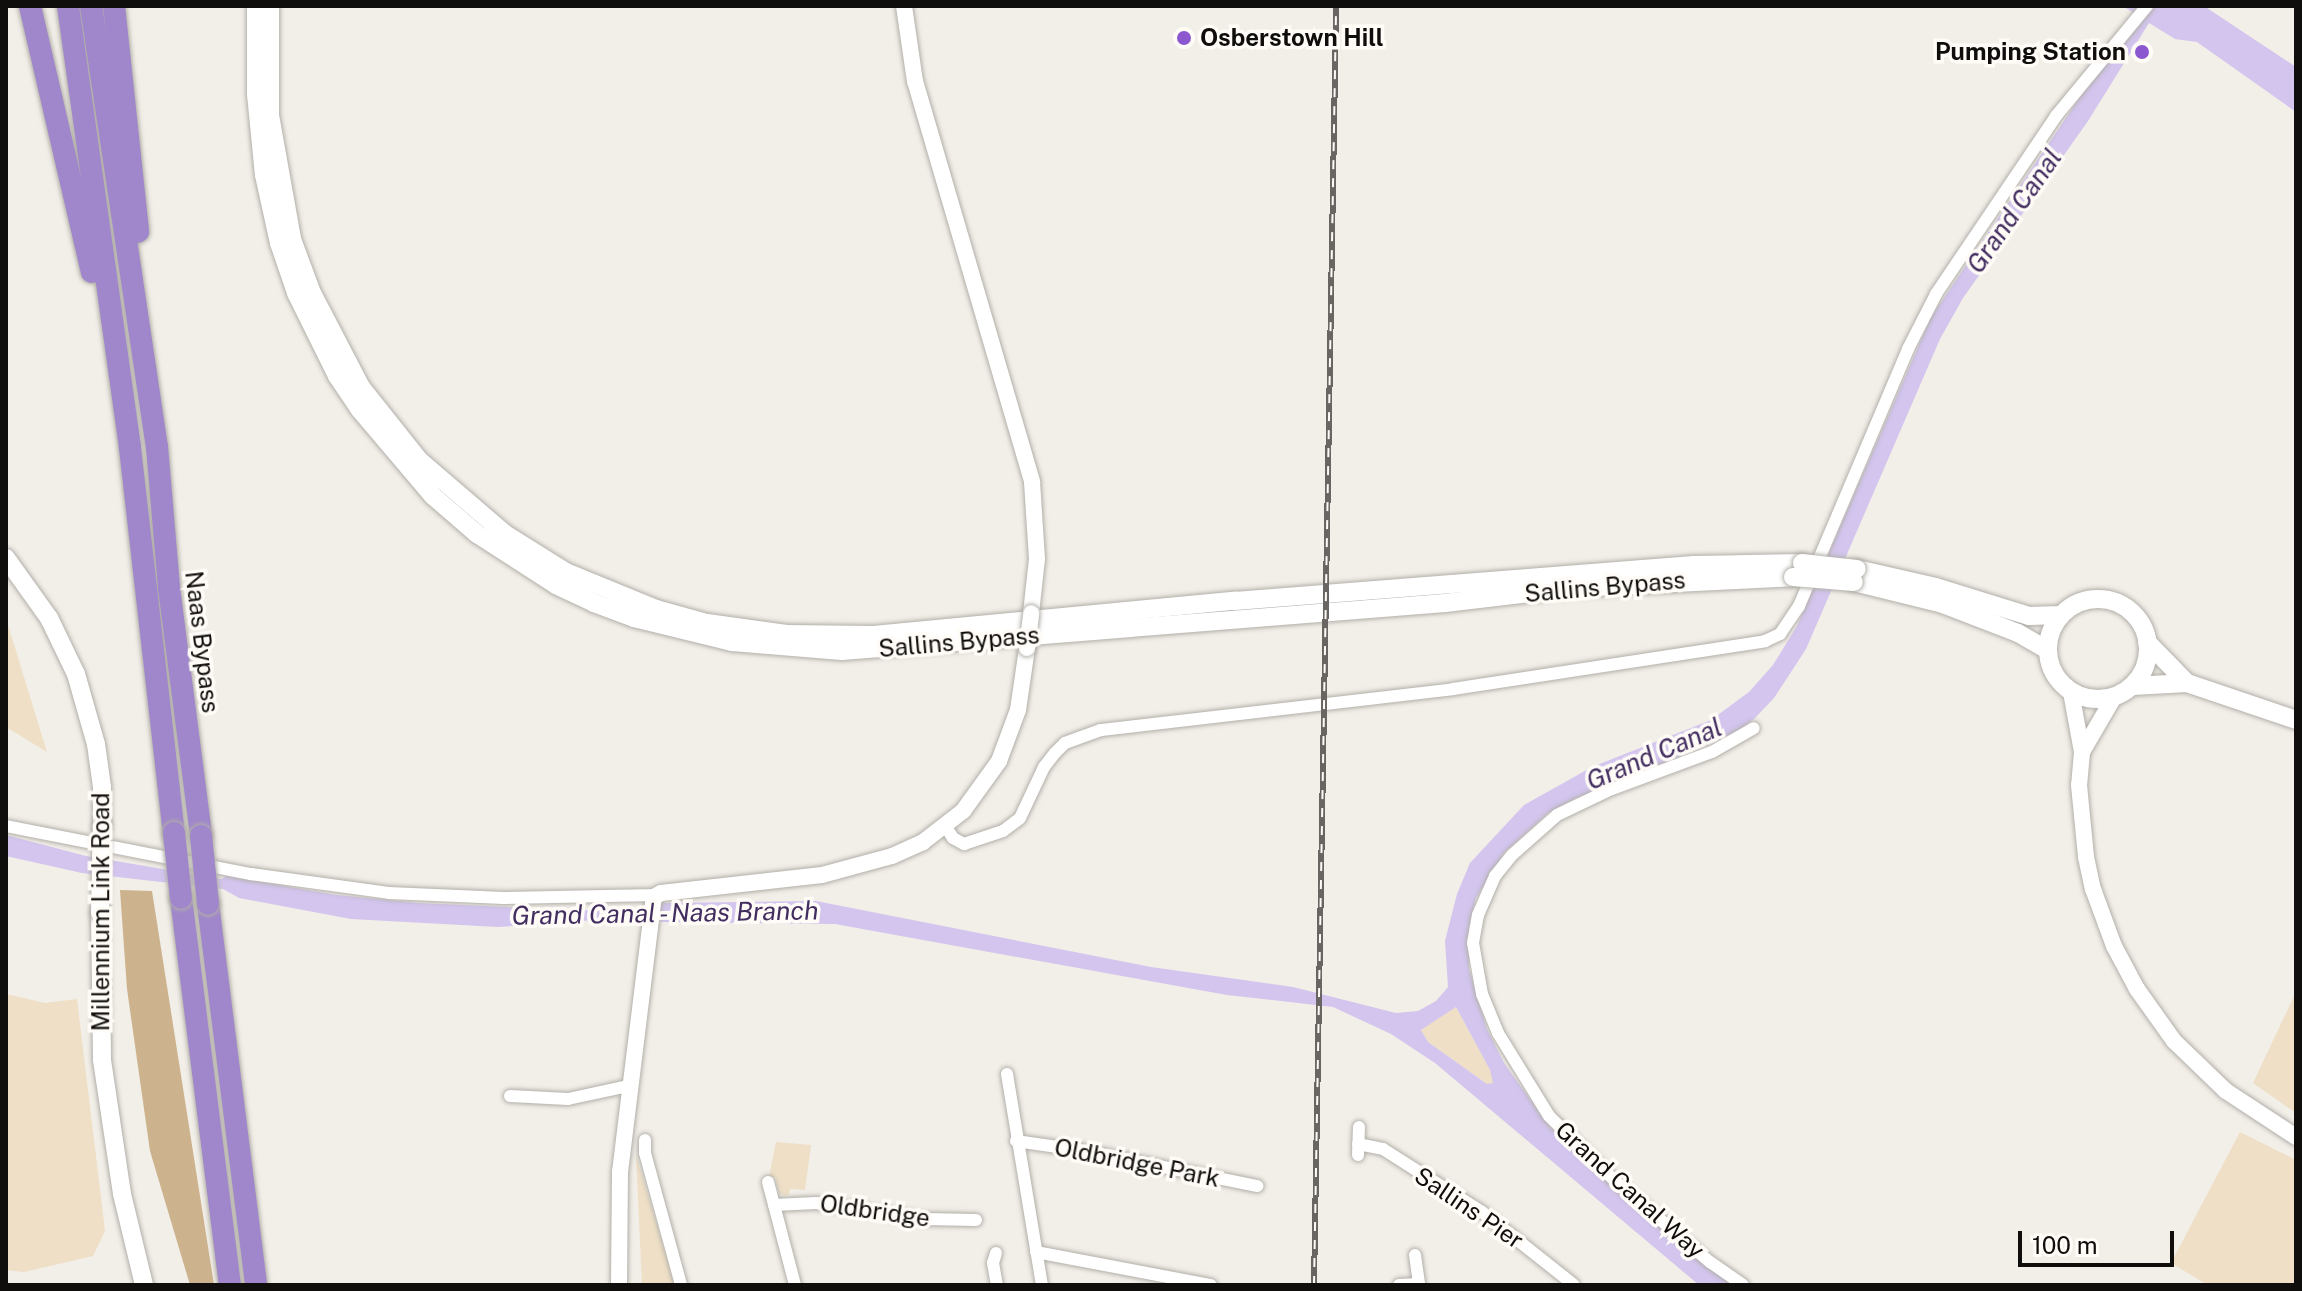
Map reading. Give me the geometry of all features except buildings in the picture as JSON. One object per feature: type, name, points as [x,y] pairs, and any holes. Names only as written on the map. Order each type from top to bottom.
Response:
[{"type":"highway","points":[[30,6],[85,232],[158,588]]},
{"type":"highway","name":"Naas Bypass","points":[[68,6],[158,588],[201,836],[256,1285]]},
{"type":"highway","name":"Naas Bypass","points":[[91,6],[157,447],[158,588],[174,833],[230,1285]]},
{"type":"highway","points":[[114,6],[147,316],[158,588]]},
{"type":"main road","name":"Sallins Bypass","points":[[256,6],[256,94],[264,175],[279,243],[296,293],[337,376],[360,410],[433,496],[490,542],[556,585],[634,618],[732,642],[842,651],[1445,603],[1572,588],[1797,570]]},
{"type":"main road","name":"Sallins Bypass","points":[[270,6],[270,115],[292,239],[312,293],[361,387],[419,460],[505,534],[566,572],[656,609],[750,630],[857,636],[1235,601],[1694,565],[1797,570],[1936,587],[2029,616],[2061,615]]},
{"type":"main road","name":"Millennium Link Road","points":[[6,558],[49,618],[76,674],[96,744],[102,787],[102,1060],[122,1194],[144,1285]]},
{"type":"main road","name":"Sallins Bypass","points":[[1855,576],[1943,604],[2018,633],[2048,650]]},
{"type":"main road","points":[[2133,686],[2147,661],[2147,642],[2139,619],[2115,602],[2086,601],[2061,615],[2053,628],[2048,650],[2053,671],[2071,692],[2085,698],[2114,697],[2133,686],[2187,683],[2296,720]]},
{"type":"main road","points":[[2147,642],[2187,683]]},
{"type":"street","points":[[6,826],[251,874],[389,893],[504,898],[654,898],[822,875],[892,856],[946,827],[979,792],[999,761],[1018,710],[1037,559],[1032,482],[915,81],[904,6]]},
{"type":"street","points":[[946,827],[953,838],[964,844],[1003,831],[1020,818],[1055,753],[1065,743],[1101,730],[1453,689],[1765,641],[1780,634],[1799,606],[1908,349],[1936,294],[2056,116],[2147,6]]},
{"type":"street","points":[[2071,692],[2082,752],[2080,823],[2093,889],[2114,946],[2137,989],[2174,1041],[2206,1073],[2256,1113],[2296,1137]]},
{"type":"street","points":[[2082,752],[2114,697]]},
{"type":"street","name":"Grand Canal Way","points":[[1743,1285],[1711,1263],[1616,1182],[1549,1116],[1498,1033],[1482,994],[1473,943],[1478,915],[1495,876],[1512,855],[1557,815],[1595,796],[1712,752],[1754,728]]},
{"type":"street","points":[[619,1285],[620,1172],[628,1086],[654,898]]},
{"type":"street","name":"Oldbridge Park","points":[[1007,1074],[1042,1285]]},
{"type":"street","points":[[510,1096],[568,1099],[628,1086]]},
{"type":"street","name":"Sallins Pier","points":[[1359,1127],[1358,1150],[1383,1149],[1482,1212],[1574,1285]]},
{"type":"street","points":[[645,1140],[645,1153],[681,1285]]},
{"type":"street","name":"Oldbridge Park","points":[[1016,1141],[1085,1151],[1257,1186]]},
{"type":"street","points":[[768,1182],[795,1285]]},
{"type":"street","name":"Oldbridge","points":[[774,1205],[816,1203],[924,1219],[976,1220]]},
{"type":"street","points":[[1036,1252],[1150,1279],[1211,1285]]},
{"type":"street","points":[[996,1253],[993,1263],[997,1285]]},
{"type":"street","points":[[1399,1285],[1419,1284],[1415,1255]]},
{"type":"shaded area","points":[[6,614],[8,625],[47,752],[6,727]]},
{"type":"shaded area","points":[[120,890],[152,891],[214,1285],[190,1285],[150,1151],[127,989]]},
{"type":"shaded area","points":[[2296,992],[2296,1113],[2253,1083]]},
{"type":"shaded area","points":[[6,994],[45,1003],[77,999],[105,1231],[93,1256],[24,1272],[6,1270]]},
{"type":"shaded area","points":[[1456,1007],[1494,1083],[1487,1084],[1428,1042],[1421,1029]]},
{"type":"shaded area","points":[[2240,1132],[2296,1160],[2296,1285],[2208,1285],[2171,1263]]},
{"type":"shaded area","points":[[776,1142],[811,1145],[805,1190],[790,1189],[789,1195],[784,1195],[779,1193],[775,1177],[769,1177]]},
{"type":"shaded area","points":[[636,1155],[675,1285],[642,1285]]},
{"type":"water","points":[[2123,6],[2204,6],[2296,67],[2296,112],[2197,42],[2175,39],[2149,23],[2088,121],[1963,298],[1940,339],[1806,649],[1774,698],[1754,719],[1728,737],[1576,798],[1548,813],[1504,853],[1476,898],[1469,927],[1469,969],[1487,1029],[1504,1063],[1549,1126],[1611,1185],[1732,1285],[1699,1285],[1435,1063],[1391,1034],[1333,1007],[1227,995],[835,924],[661,922],[659,917],[637,917],[498,927],[351,919],[239,898],[223,889],[82,873],[6,856],[6,835],[86,856],[222,879],[226,876],[337,895],[419,903],[602,911],[658,909],[662,903],[816,901],[1151,967],[1293,987],[1396,1013],[1418,1011],[1436,1001],[1448,987],[1445,941],[1457,894],[1470,863],[1524,805],[1592,767],[1711,720],[1749,692],[1773,665],[1797,626],[1931,317],[2091,81],[2141,18]],"holes":[[[1456,1007],[1490,1070],[1493,1083],[1487,1084],[1428,1042],[1421,1030]]]},
{"type":"railway","points":[[1314,1285],[1336,6]]},
{"type":"place","name":"Osberstown Hill","points":[[1184,38]]},
{"type":"place","name":"Pumping Station","points":[[2142,52]]},
{"type":"water label","name":"Grand Canal","points":[[2014,211]]},
{"type":"water label","name":"Grand Canal","points":[[1654,754]]},
{"type":"water label","name":"Grand Canal - Naas Branch","points":[[665,913]]}]
